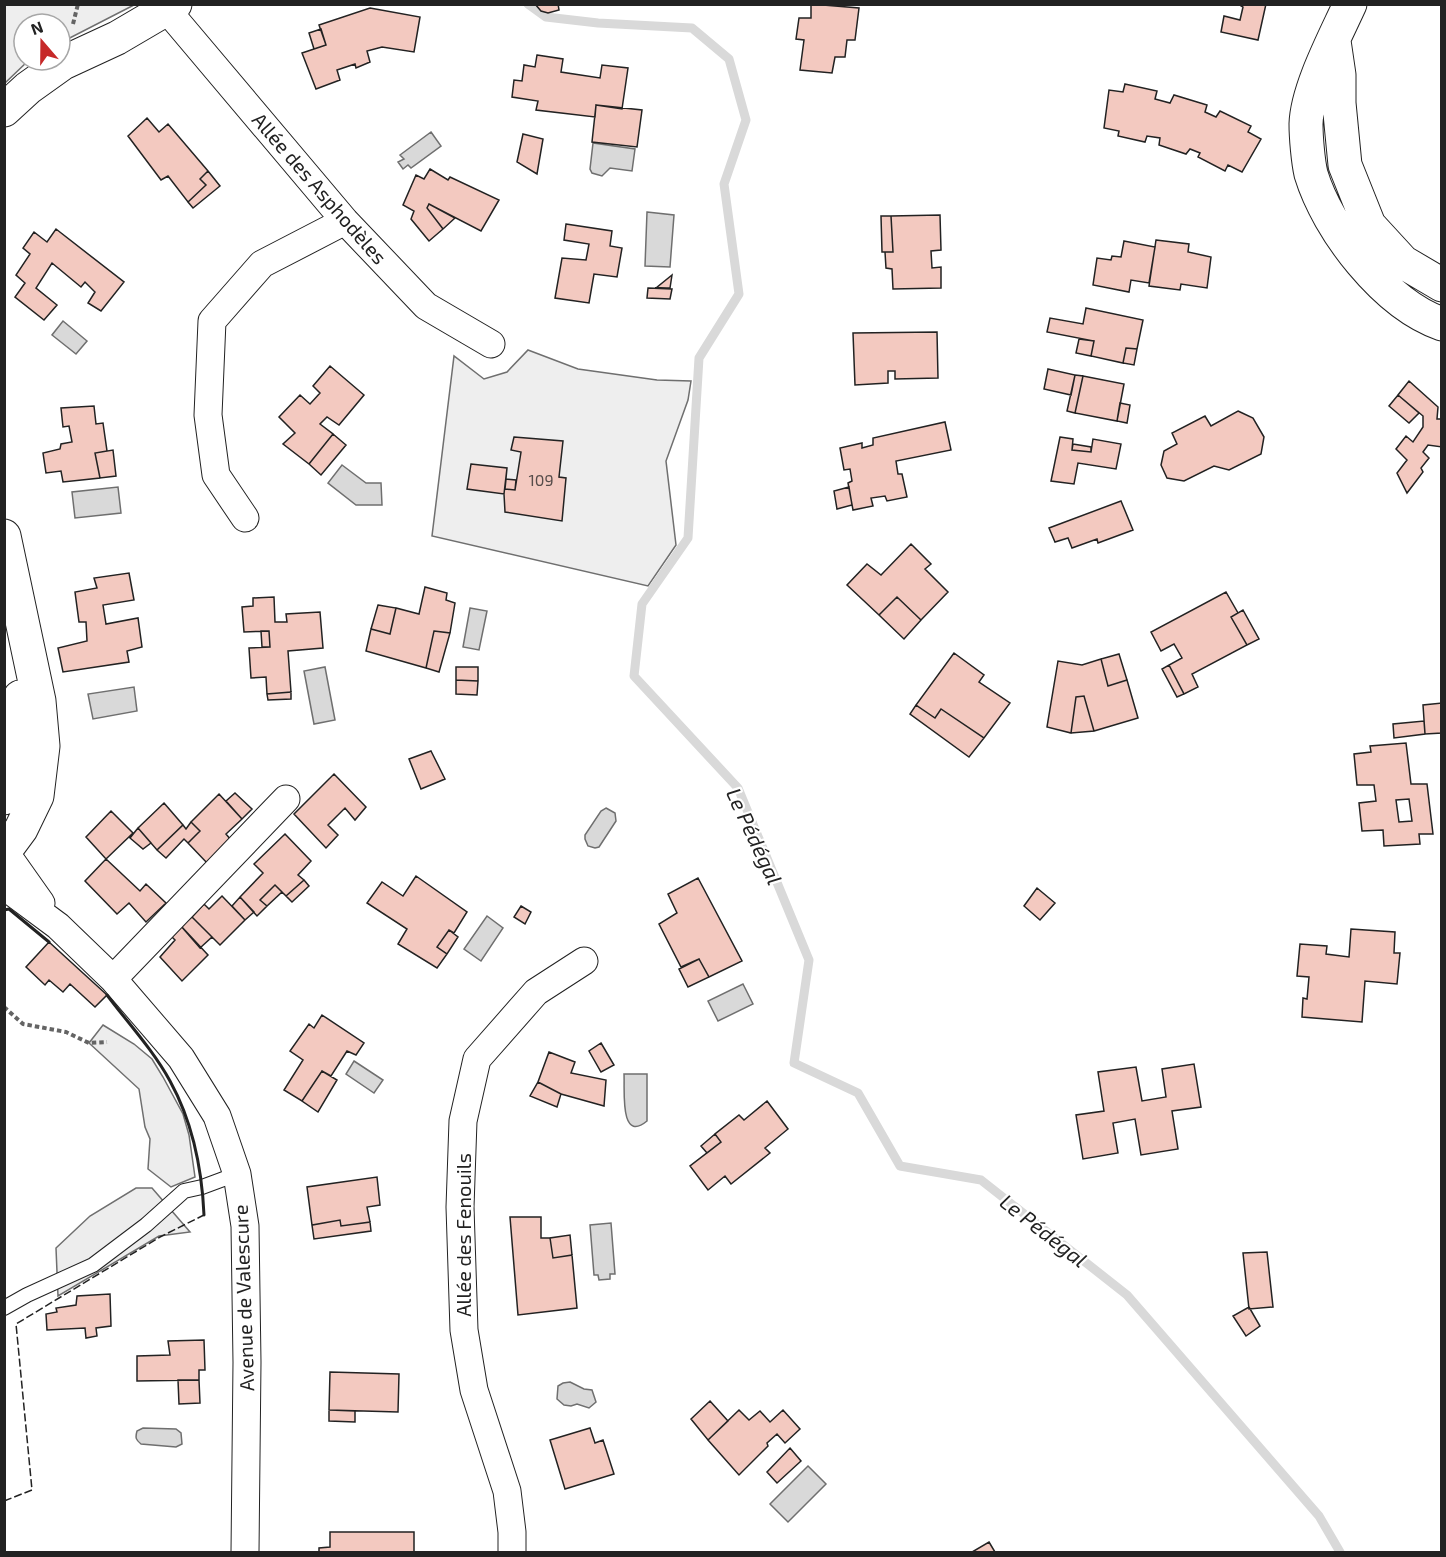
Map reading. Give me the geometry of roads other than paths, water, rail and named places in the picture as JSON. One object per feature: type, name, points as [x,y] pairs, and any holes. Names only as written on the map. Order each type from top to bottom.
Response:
[{"type":"street","points":[[1350,4],[1316,78],[1306,122],[1311,173],[1330,217],[1442,285]]},
{"type":"street","points":[[4,110],[27,88],[63,63],[117,38],[171,7]]},
{"type":"street","name":"Allée des Asphodèles","points":[[171,7],[345,221],[426,306],[491,344]]},
{"type":"street","points":[[245,518],[216,475],[208,416],[212,321],[262,264],[345,221]]},
{"type":"street","points":[[1356,233],[1384,288],[1426,318],[1442,324]]},
{"type":"street","points":[[4,798],[10,789],[19,757],[21,706],[5,538]]},
{"type":"street","points":[[5,538],[39,701],[43,746],[37,796],[21,830],[5,852]]},
{"type":"street","points":[[113,979],[286,799]]},
{"type":"street","name":"Avenue de Valescure","points":[[5,852],[58,926],[113,979],[181,1058],[216,1116],[237,1174],[245,1226],[247,1362],[245,1552]]},
{"type":"street","name":"Avenue de Valescure","points":[[9,894],[58,926]]},
{"type":"street","name":"Allée des Fenouils","points":[[512,1552],[507,1491],[474,1390],[464,1330],[460,1207],[463,1121],[477,1059],[536,992],[584,961]]},
{"type":"lane","points":[[4,1308],[27,1294],[93,1265],[146,1225],[184,1191],[237,1174]]},
{"type":"waterway","name":"Le Pédégal","points":[[528,4],[546,17],[598,23],[692,28],[729,59],[746,120],[724,184],[739,294],[699,358],[688,538],[642,604],[634,676],[738,788],[809,960],[794,1063],[858,1093],[900,1166],[981,1180],[1127,1295],[1319,1516],[1340,1552]]}]
